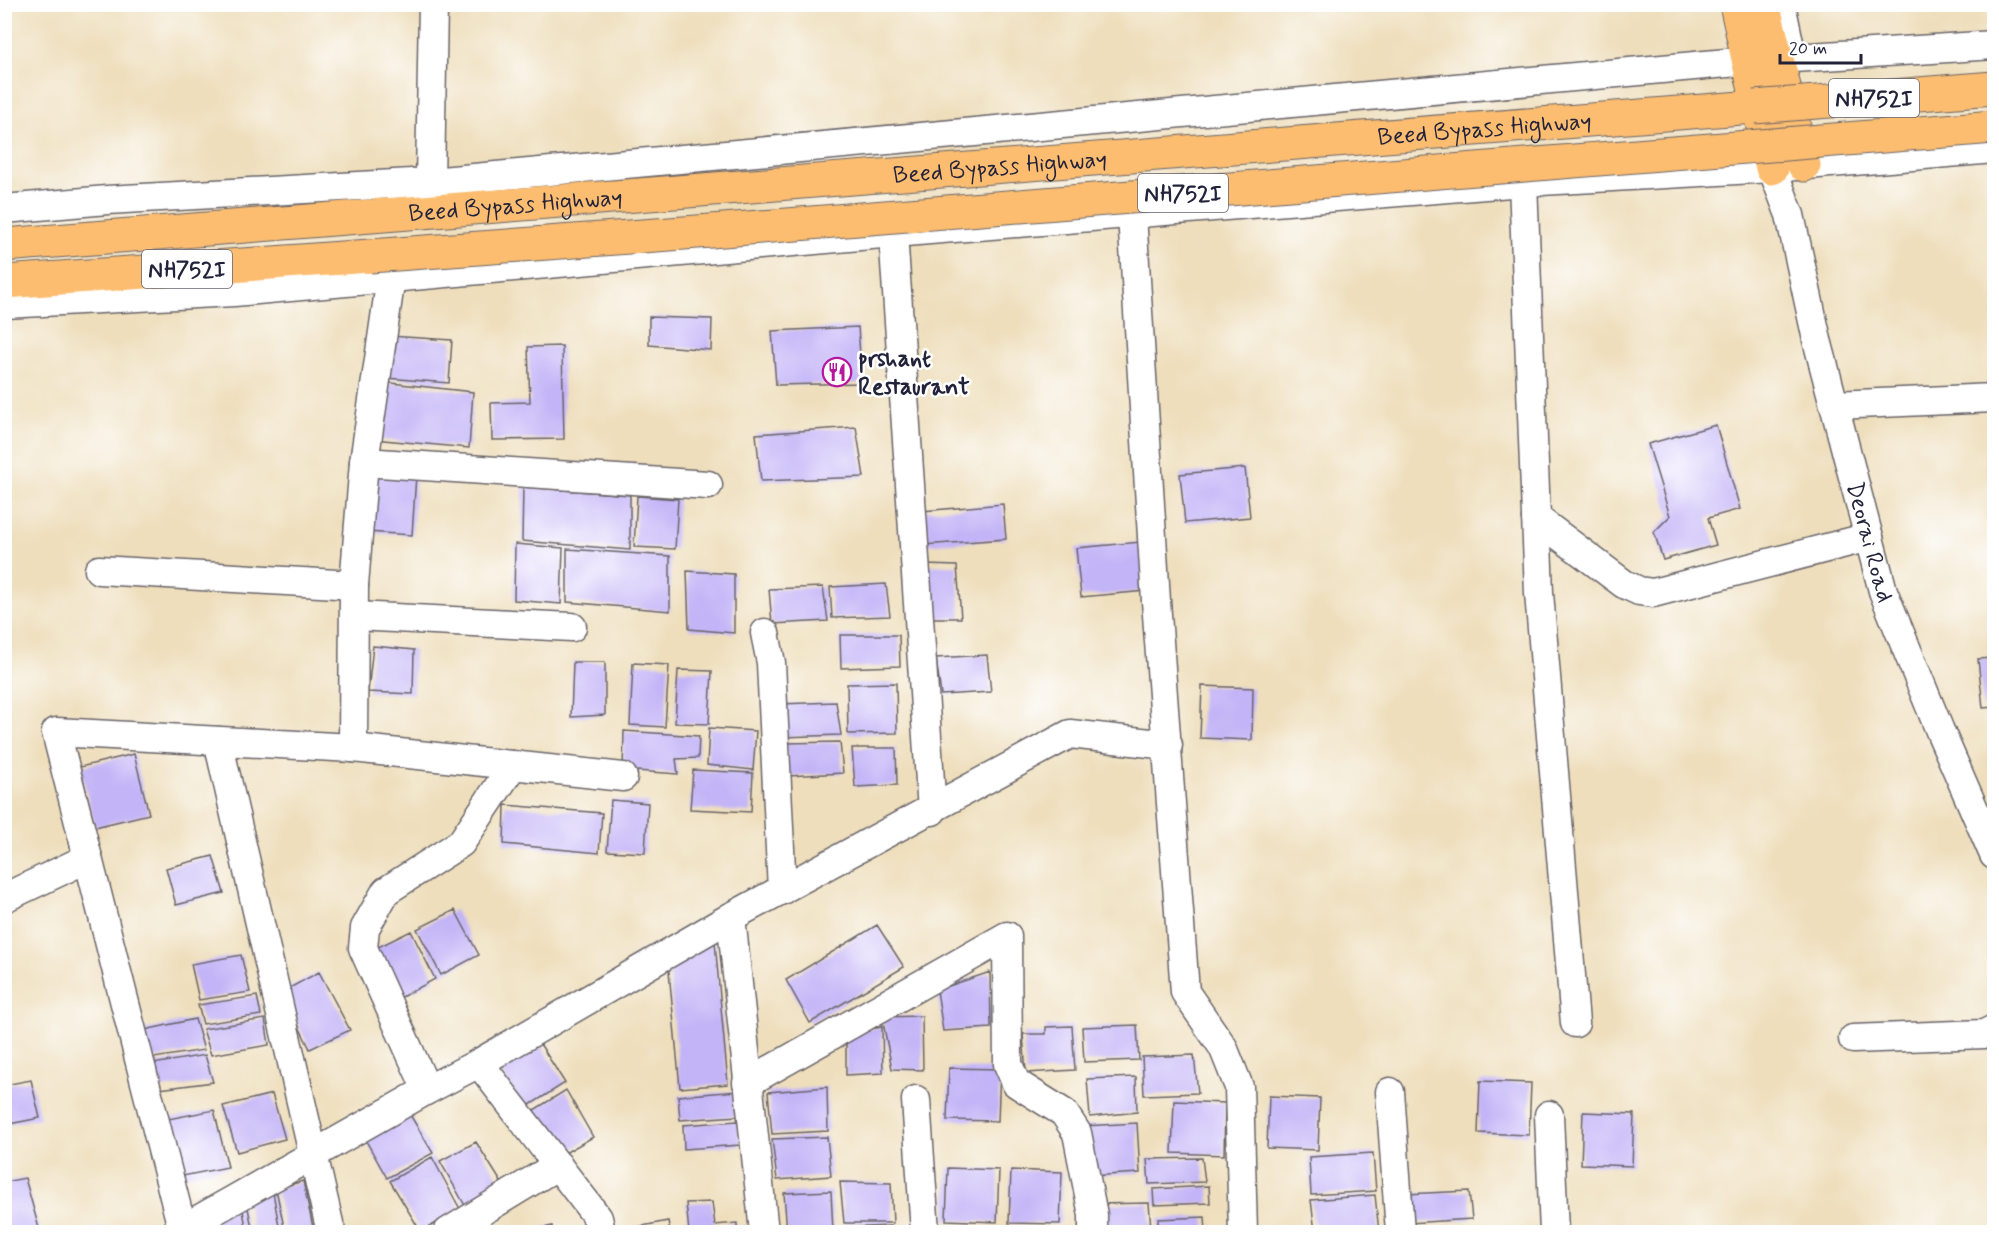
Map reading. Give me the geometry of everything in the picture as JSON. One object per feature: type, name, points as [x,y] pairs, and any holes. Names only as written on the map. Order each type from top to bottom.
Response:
[{"type":"main road","points":[[1736,4],[1773,59],[1772,168]]},
{"type":"main road","points":[[1763,4],[1773,59],[1804,165]]},
{"type":"main road","name":"Beed Bypass Highway","points":[[4,245],[1995,88]]},
{"type":"main road","name":"Beed Bypass Highway","points":[[4,282],[381,266],[734,229],[1995,127]]},
{"type":"street","points":[[430,182],[433,4]]},
{"type":"street","points":[[1773,59],[1780,4]]},
{"type":"street","points":[[4,209],[107,200],[430,182],[1773,59],[1995,45]]},
{"type":"street","points":[[4,304],[234,292],[381,266],[892,234],[1523,182],[1772,168],[1995,149]]},
{"type":"street","points":[[1790,215],[1804,165]]},
{"type":"street","name":"Deorai Road","points":[[1772,168],[1790,215],[1817,340],[1883,591],[1981,797],[1995,855]]},
{"type":"street","points":[[1523,182],[1539,593],[1575,1023]]},
{"type":"street","points":[[1132,215],[1156,601],[1185,992],[1223,1047],[1239,1087],[1243,1233]]},
{"type":"street","points":[[892,234],[932,811]]},
{"type":"street","points":[[353,748],[354,585],[381,266]]},
{"type":"street","points":[[1834,405],[1995,398]]},
{"type":"street","points":[[364,462],[708,485]]},
{"type":"street","points":[[1537,530],[1624,584],[1639,591],[1653,592],[1869,537]]},
{"type":"street","points":[[99,570],[354,585]]},
{"type":"street","points":[[355,616],[573,627]]},
{"type":"street","points":[[765,633],[771,663],[782,890]]},
{"type":"street","points":[[623,777],[353,748],[56,732],[182,1231],[731,917],[932,811],[1070,734],[1168,745]]},
{"type":"street","points":[[218,741],[331,1233]]},
{"type":"street","points":[[427,1090],[363,948],[365,928],[386,891],[461,843],[513,765]]},
{"type":"street","points":[[4,898],[88,858]]},
{"type":"street","points":[[731,917],[764,1233]]},
{"type":"street","points":[[747,1083],[1007,936],[1008,1064],[1016,1083],[1064,1113],[1077,1133],[1093,1215],[1093,1233]]},
{"type":"street","points":[[1853,1039],[1984,1034],[1995,1029]]},
{"type":"street","points":[[479,1063],[598,1218],[602,1233]]},
{"type":"street","points":[[1390,1092],[1400,1233]]},
{"type":"street","points":[[916,1100],[925,1233]]},
{"type":"street","points":[[1549,1116],[1554,1233]]},
{"type":"street","points":[[448,1233],[558,1165]]},
{"type":"building","points":[[649,317],[712,319],[711,350],[649,345]]},
{"type":"building","points":[[858,327],[862,383],[776,385],[772,331]]},
{"type":"building","points":[[389,336],[452,340],[449,383],[386,378]]},
{"type":"building","points":[[562,346],[564,439],[492,440],[491,403],[530,402],[528,347]]},
{"type":"building","points":[[382,382],[473,392],[469,448],[373,439]]},
{"type":"building","points":[[1716,425],[1740,509],[1708,518],[1716,545],[1663,560],[1654,532],[1670,516],[1648,444]]},
{"type":"building","points":[[856,427],[864,477],[761,481],[756,434]]},
{"type":"building","points":[[1245,468],[1250,517],[1185,523],[1180,474]]},
{"type":"building","points":[[372,472],[416,475],[412,535],[367,532]]},
{"type":"building","points":[[523,487],[630,495],[630,550],[522,541]]},
{"type":"building","points":[[637,496],[678,499],[675,549],[634,547]]},
{"type":"building","points":[[1003,504],[1006,539],[923,545],[922,511]]},
{"type":"building","points":[[1141,542],[1146,591],[1081,597],[1076,548]]},
{"type":"building","points":[[515,544],[563,548],[561,604],[514,600]]},
{"type":"building","points":[[567,549],[670,556],[670,611],[567,602]]},
{"type":"building","points":[[925,565],[957,566],[961,618],[931,618]]},
{"type":"building","points":[[687,571],[734,574],[734,633],[689,629]]},
{"type":"building","points":[[886,584],[890,616],[832,618],[830,587]]},
{"type":"building","points":[[823,587],[828,621],[772,624],[769,589]]},
{"type":"building","points":[[840,635],[899,635],[900,666],[841,668]]},
{"type":"building","points":[[373,646],[414,650],[413,694],[368,692]]},
{"type":"building","points":[[987,655],[991,692],[941,695],[936,658]]},
{"type":"building","points":[[1994,658],[1994,707],[1983,708],[1978,659]]},
{"type":"building","points":[[573,662],[605,662],[605,715],[571,717]]},
{"type":"building","points":[[633,663],[669,665],[665,727],[630,725]]},
{"type":"building","points":[[678,670],[712,671],[709,724],[675,723]]},
{"type":"building","points":[[896,683],[897,733],[848,734],[847,684]]},
{"type":"building","points":[[1202,686],[1253,688],[1252,740],[1200,738]]},
{"type":"building","points":[[836,702],[841,735],[782,737],[779,704]]},
{"type":"building","points":[[709,728],[756,731],[753,770],[707,765]]},
{"type":"building","points":[[624,731],[699,736],[698,758],[676,759],[678,774],[623,770]]},
{"type":"building","points":[[840,742],[843,773],[788,776],[785,743]]},
{"type":"building","points":[[852,748],[896,748],[897,785],[855,787]]},
{"type":"building","points":[[134,754],[149,814],[95,827],[80,767]]},
{"type":"building","points":[[693,770],[753,773],[751,812],[690,809]]},
{"type":"building","points":[[611,800],[648,803],[645,853],[607,851]]},
{"type":"building","points":[[505,805],[602,813],[599,853],[504,844]]},
{"type":"building","points":[[213,856],[224,893],[176,905],[166,868]]},
{"type":"building","points":[[455,910],[479,955],[441,975],[417,929]]},
{"type":"building","points":[[877,925],[904,967],[810,1023],[786,980]]},
{"type":"building","points":[[411,931],[435,979],[398,999],[372,950]]},
{"type":"building","points":[[715,942],[728,1084],[680,1088],[668,961],[686,960],[686,953]]},
{"type":"building","points":[[241,955],[250,992],[199,1000],[191,964]]},
{"type":"building","points":[[319,972],[350,1030],[310,1049],[282,992]]},
{"type":"building","points":[[990,972],[991,1028],[943,1031],[937,990]]},
{"type":"building","points":[[257,996],[261,1015],[203,1024],[198,1005]]},
{"type":"building","points":[[922,1016],[923,1070],[892,1069],[882,1017]]},
{"type":"building","points":[[195,1019],[204,1050],[148,1059],[140,1031]]},
{"type":"building","points":[[265,1019],[269,1045],[211,1055],[203,1029]]},
{"type":"building","points":[[1137,1025],[1139,1060],[1084,1062],[1082,1027]]},
{"type":"building","points":[[1072,1026],[1075,1070],[1026,1073],[1023,1034],[1046,1034],[1046,1027]]},
{"type":"building","points":[[882,1027],[883,1073],[846,1075],[846,1033]]},
{"type":"building","points":[[535,1036],[565,1083],[522,1110],[494,1059]]},
{"type":"building","points":[[205,1055],[213,1082],[152,1090],[147,1065]]},
{"type":"building","points":[[1194,1055],[1198,1093],[1144,1095],[1142,1057]]},
{"type":"building","points":[[949,1068],[1000,1069],[998,1121],[947,1120]]},
{"type":"building","points":[[1136,1077],[1137,1112],[1090,1117],[1087,1079]]},
{"type":"building","points":[[31,1080],[40,1118],[4,1125],[4,1085]]},
{"type":"building","points":[[1480,1081],[1531,1083],[1529,1135],[1478,1133]]},
{"type":"building","points":[[827,1087],[828,1131],[772,1134],[768,1092]]},
{"type":"building","points":[[566,1090],[593,1137],[558,1157],[526,1115]]},
{"type":"building","points":[[738,1091],[738,1116],[680,1120],[678,1096]]},
{"type":"building","points":[[272,1094],[285,1139],[237,1152],[223,1106]]},
{"type":"building","points":[[1269,1096],[1320,1098],[1318,1150],[1267,1148]]},
{"type":"building","points":[[1174,1101],[1225,1103],[1224,1155],[1172,1153]]},
{"type":"building","points":[[406,1108],[433,1153],[387,1178],[361,1132]]},
{"type":"building","points":[[214,1110],[228,1167],[178,1177],[163,1120]]},
{"type":"building","points":[[1583,1112],[1634,1114],[1632,1166],[1581,1164]]},
{"type":"building","points":[[738,1121],[741,1145],[684,1149],[683,1125]]},
{"type":"building","points":[[1137,1123],[1140,1173],[1089,1176],[1084,1126]]},
{"type":"building","points":[[827,1137],[831,1176],[777,1180],[772,1139]]},
{"type":"building","points":[[476,1142],[508,1193],[471,1216],[440,1161]]},
{"type":"building","points":[[1373,1153],[1376,1191],[1311,1195],[1309,1157]]},
{"type":"building","points":[[432,1157],[460,1209],[421,1232],[390,1181]]},
{"type":"building","points":[[1202,1158],[1205,1182],[1149,1184],[1147,1159]]},
{"type":"building","points":[[948,1168],[999,1170],[997,1222],[946,1220]]},
{"type":"building","points":[[1011,1170],[1062,1172],[1060,1224],[1009,1223]]},
{"type":"building","points":[[25,1178],[40,1232],[4,1232],[4,1182]]},
{"type":"building","points":[[303,1181],[314,1232],[285,1232],[276,1189]]},
{"type":"building","points":[[840,1182],[891,1183],[893,1223],[844,1223]]},
{"type":"building","points":[[1209,1186],[1210,1203],[1154,1205],[1153,1189]]},
{"type":"building","points":[[831,1191],[833,1232],[787,1232],[784,1193]]},
{"type":"building","points":[[1469,1191],[1472,1219],[1409,1223],[1405,1194]]},
{"type":"building","points":[[273,1192],[280,1232],[253,1232],[246,1199]]},
{"type":"building","points":[[1375,1195],[1379,1232],[1315,1232],[1311,1200]]},
{"type":"building","points":[[241,1200],[247,1232],[194,1232]]},
{"type":"building","points":[[712,1202],[715,1225],[737,1223],[737,1232],[689,1232],[686,1203]]},
{"type":"building","points":[[1149,1203],[1151,1228],[1097,1229],[1096,1204]]},
{"type":"building","points":[[1205,1217],[1206,1232],[1158,1232],[1158,1219]]},
{"type":"building","points":[[668,1221],[670,1232],[627,1232],[627,1229]]},
{"type":"building","points":[[149,1226],[151,1232],[122,1232],[122,1231]]},
{"type":"building","points":[[552,1226],[553,1232],[527,1232]]},
{"type":"building","points":[[891,1226],[891,1232],[842,1232],[841,1228]]},
{"type":"building","points":[[105,1227],[106,1232],[84,1232]]},
{"type":"place","name":"prshant Restaurant","points":[[837,372]]}]
